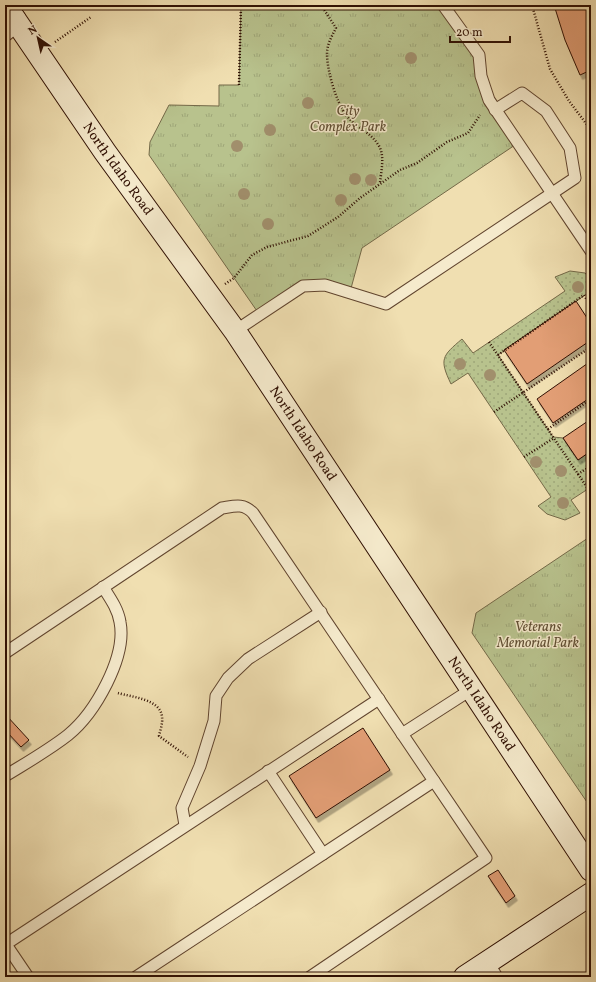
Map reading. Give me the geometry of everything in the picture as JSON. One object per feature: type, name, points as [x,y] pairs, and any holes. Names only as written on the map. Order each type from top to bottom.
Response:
[{"type":"street","name":"North Idaho Road","points":[[8,19],[39,54],[105,152],[235,331],[591,870]]},
{"type":"street","points":[[465,977],[492,970],[591,894]]},
{"type":"lane","points":[[443,5],[479,55],[481,76],[492,105],[591,251]]},
{"type":"lane","points":[[235,331],[303,286],[325,285],[386,304],[575,178],[570,148],[546,111],[522,93],[492,105]]},
{"type":"lane","points":[[5,653],[222,508],[240,505],[253,512],[486,858],[310,977]]},
{"type":"lane","points":[[5,776],[69,734],[85,718],[104,689],[116,658],[120,622],[114,604],[103,587]]},
{"type":"lane","points":[[185,825],[182,808],[200,766],[214,721],[216,696],[228,678],[248,659],[321,612]]},
{"type":"lane","points":[[402,734],[472,688]]},
{"type":"lane","points":[[28,977],[5,944],[379,699]]},
{"type":"lane","points":[[268,771],[323,854]]},
{"type":"lane","points":[[136,977],[434,781]]},
{"type":"path","points":[[239,85],[241,5]]},
{"type":"path","points":[[291,5],[301,8],[321,6],[336,28],[330,39],[327,54],[336,100],[346,116],[371,135],[380,148],[382,164],[380,183]]},
{"type":"path","points":[[532,5],[550,69],[569,101],[591,130]]},
{"type":"path","points":[[39,54],[91,17]]},
{"type":"path","points":[[209,294],[234,278],[252,255],[267,247],[308,236],[338,217],[360,198],[400,170],[417,163],[447,142],[468,133],[492,105]]},
{"type":"path","points":[[498,355],[584,295],[591,307]]},
{"type":"path","points":[[489,342],[588,489]]},
{"type":"path","points":[[494,412],[591,346]]},
{"type":"path","points":[[548,429],[591,399]]},
{"type":"path","points":[[524,457],[554,438]]},
{"type":"path","points":[[578,474],[591,466]]},
{"type":"path","points":[[118,694],[149,702],[160,710],[162,718],[159,736],[200,766]]},
{"type":"green space","name":"City Complex Park","points":[[241,5],[443,5],[479,55],[481,76],[518,143],[362,248],[350,292],[303,286],[259,314],[149,155],[150,142],[169,105],[219,106],[219,85],[239,85]]},
{"type":"green space","points":[[570,271],[585,273],[591,279],[591,291],[498,355],[553,437],[563,438],[578,460],[591,451],[591,487],[571,500],[580,513],[565,520],[547,514],[538,506],[551,497],[468,373],[451,384],[445,369],[444,358],[462,339],[473,353],[565,291],[555,277]]},
{"type":"green space","name":"Veterans Memorial Park","points":[[591,536],[591,808],[472,633],[476,613]]},
{"type":"building","points":[[554,5],[591,5],[591,70],[580,75],[565,40]]},
{"type":"building","points":[[576,301],[591,324],[591,340],[527,384],[504,350]]},
{"type":"building","points":[[591,361],[591,397],[553,423],[537,399]]},
{"type":"building","points":[[591,419],[591,451],[578,460],[563,438]]},
{"type":"building","points":[[6,715],[29,740],[21,747],[5,730]]},
{"type":"building","points":[[363,728],[390,770],[316,818],[289,776]]},
{"type":"building","points":[[498,870],[515,896],[506,903],[488,876]]}]
